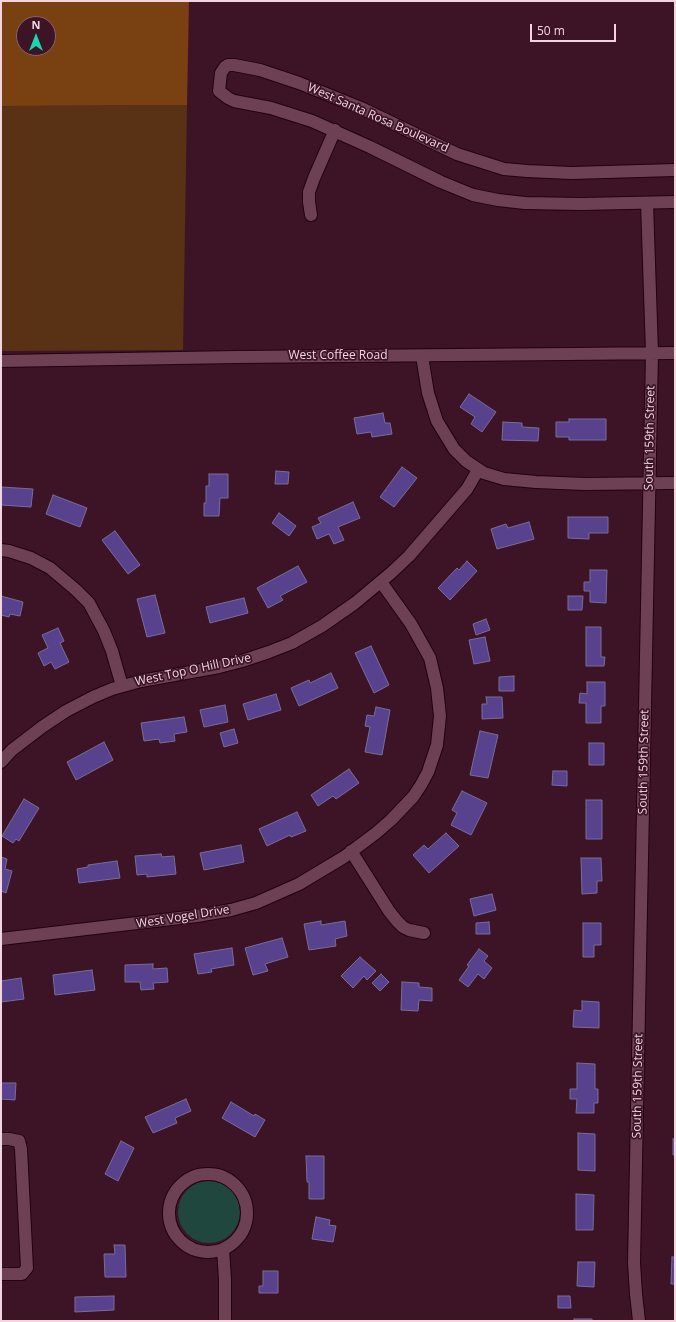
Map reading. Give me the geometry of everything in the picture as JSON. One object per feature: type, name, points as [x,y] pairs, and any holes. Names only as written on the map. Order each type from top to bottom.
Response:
[{"type":"street","name":"West Santa Rosa Boulevard","points":[[675,170],[571,173],[527,171],[504,168],[457,154],[361,108],[299,83],[260,70],[234,65],[228,65],[220,73],[219,91],[234,101],[285,112],[335,130],[441,182],[473,195],[525,204],[675,202]]},
{"type":"street","points":[[311,215],[309,192],[335,130]]},
{"type":"street","name":"South 159th Street","points":[[639,1321],[634,1263],[648,483],[652,353],[647,203]]},
{"type":"street","name":"West Coffee Road","points":[[1,361],[222,357],[675,353]]},
{"type":"street","points":[[422,356],[428,393],[437,421],[454,449],[478,470],[504,479],[536,482],[585,484],[675,483]]},
{"type":"street","name":"West Top O Hill Drive","points":[[1,762],[12,750],[42,727],[66,711],[93,697],[122,686],[141,681],[219,667],[269,652],[298,640],[322,626],[381,582],[409,556],[441,521],[467,489],[478,470]]},
{"type":"street","points":[[1,550],[31,558],[50,568],[76,590],[88,603],[104,631],[112,651],[122,686]]},
{"type":"street","name":"West Vogel Drive","points":[[1,939],[155,922],[231,910],[269,898],[299,884],[351,851],[386,825],[412,797],[428,772],[437,745],[440,716],[438,688],[430,658],[411,624],[381,582]]},
{"type":"street","points":[[351,851],[397,921],[409,930],[424,933]]},
{"type":"street","points":[[1,1139],[19,1141],[22,1149],[27,1268],[22,1274],[1,1274]]},
{"type":"street","points":[[204,1173],[213,1173],[222,1176],[231,1180],[238,1186],[243,1194],[248,1212],[245,1226],[238,1238],[231,1245],[223,1249],[213,1252],[203,1252],[192,1249],[180,1240],[171,1227],[168,1217],[172,1197],[177,1188],[184,1181],[194,1176],[204,1173]]},
{"type":"street","points":[[223,1249],[225,1321]]},
{"type":"shaded area","points":[[1,1],[189,1],[187,105],[1,106]]},
{"type":"shaded area","points":[[187,105],[183,350],[1,351],[1,106]]},
{"type":"shaded area","points":[[203,1181],[215,1181],[231,1190],[238,1200],[240,1212],[238,1224],[231,1234],[215,1243],[203,1243],[192,1238],[183,1229],[178,1218],[178,1206],[183,1195],[192,1186]]},
{"type":"building","points":[[469,394],[496,412],[482,432],[471,424],[475,417],[460,407]]},
{"type":"building","points":[[383,413],[385,423],[390,423],[392,434],[372,437],[371,432],[357,434],[354,418]]},
{"type":"building","points":[[569,419],[606,419],[606,440],[569,440],[569,437],[556,437],[556,422],[569,422]]},
{"type":"building","points":[[503,422],[522,423],[522,427],[539,428],[538,441],[502,440]]},
{"type":"building","points":[[402,467],[417,478],[394,507],[380,497]]},
{"type":"building","points":[[276,471],[289,472],[288,484],[275,484]]},
{"type":"building","points":[[209,474],[228,474],[228,498],[220,498],[219,516],[204,516],[206,486],[209,486]]},
{"type":"building","points":[[1,487],[33,489],[31,507],[1,505]]},
{"type":"building","points":[[53,495],[87,508],[80,527],[46,514]]},
{"type":"building","points":[[353,502],[360,518],[338,527],[344,540],[334,544],[329,534],[317,539],[312,527],[321,523],[318,518]]},
{"type":"building","points":[[279,513],[296,526],[289,536],[272,523]]},
{"type":"building","points":[[568,517],[608,517],[608,533],[589,533],[589,539],[568,538]]},
{"type":"building","points":[[529,522],[534,539],[497,549],[491,529],[506,524],[508,528]]},
{"type":"building","points":[[115,531],[140,565],[128,574],[102,540]]},
{"type":"building","points":[[467,561],[477,571],[450,600],[438,588],[457,568],[459,570]]},
{"type":"building","points":[[298,566],[307,582],[280,596],[283,600],[268,608],[257,588]]},
{"type":"building","points":[[590,570],[607,570],[606,603],[590,602],[590,591],[584,591],[584,582],[590,582]]},
{"type":"building","points":[[155,595],[165,633],[147,637],[137,599]]},
{"type":"building","points":[[1,596],[23,602],[20,616],[10,614],[9,617],[1,615]]},
{"type":"building","points":[[568,596],[583,596],[582,610],[568,610]]},
{"type":"building","points":[[244,598],[248,613],[210,623],[206,607]]},
{"type":"building","points":[[486,619],[490,630],[476,635],[473,624]]},
{"type":"building","points":[[586,627],[601,627],[601,657],[605,657],[604,666],[586,666]]},
{"type":"building","points":[[58,628],[64,641],[60,643],[69,662],[55,669],[51,662],[44,666],[38,653],[48,648],[42,635]]},
{"type":"building","points":[[485,637],[490,661],[474,664],[469,640]]},
{"type":"building","points":[[371,646],[389,685],[374,693],[355,653]]},
{"type":"building","points":[[331,673],[338,688],[299,706],[291,688],[309,680],[310,683]]},
{"type":"building","points":[[514,676],[514,691],[499,691],[499,677]]},
{"type":"building","points":[[587,682],[605,682],[605,706],[601,706],[601,723],[586,723],[586,703],[579,703],[580,693],[587,694]]},
{"type":"building","points":[[276,694],[281,710],[248,720],[243,704]]},
{"type":"building","points":[[486,697],[502,697],[503,718],[482,719],[482,704],[487,704]]},
{"type":"building","points":[[225,705],[228,722],[204,727],[200,710]]},
{"type":"building","points":[[376,707],[390,710],[382,755],[365,752],[370,727],[365,726],[367,715],[374,716]]},
{"type":"building","points":[[184,717],[187,732],[174,734],[175,741],[160,743],[159,739],[144,741],[141,723]]},
{"type":"building","points":[[234,729],[238,743],[224,747],[220,733]]},
{"type":"building","points":[[480,731],[498,735],[488,778],[470,775]]},
{"type":"building","points":[[104,742],[113,760],[76,780],[67,762]]},
{"type":"building","points":[[589,743],[604,743],[604,765],[589,765]]},
{"type":"building","points":[[349,769],[359,783],[336,799],[333,796],[318,806],[311,795]]},
{"type":"building","points":[[553,771],[567,771],[567,786],[552,785]]},
{"type":"building","points":[[462,791],[487,803],[471,835],[451,825],[457,813],[452,810]]},
{"type":"building","points":[[24,799],[39,808],[19,841],[16,839],[13,843],[2,836]]},
{"type":"building","points":[[586,800],[602,800],[602,839],[586,839]]},
{"type":"building","points":[[297,812],[306,831],[291,837],[290,835],[267,846],[259,829]]},
{"type":"building","points":[[446,833],[459,846],[429,873],[413,855],[424,845],[428,849]]},
{"type":"building","points":[[241,845],[244,862],[204,870],[200,853]]},
{"type":"building","points":[[161,854],[162,857],[174,856],[176,874],[147,877],[147,874],[137,875],[135,856]]},
{"type":"building","points":[[1,857],[7,859],[5,869],[12,871],[6,893],[1,891]]},
{"type":"building","points":[[581,858],[601,858],[602,881],[597,881],[597,893],[582,894]]},
{"type":"building","points":[[117,861],[120,878],[79,883],[77,869],[88,867],[88,865]]},
{"type":"building","points":[[492,894],[496,910],[474,916],[470,899]]},
{"type":"building","points":[[321,921],[321,925],[345,921],[347,936],[335,939],[336,946],[309,950],[304,924]]},
{"type":"building","points":[[489,922],[490,934],[476,934],[476,923]]},
{"type":"building","points":[[583,923],[601,923],[601,945],[594,945],[594,957],[583,957]]},
{"type":"building","points":[[282,938],[288,957],[265,964],[268,971],[253,975],[245,948]]},
{"type":"building","points":[[232,948],[234,965],[211,969],[212,972],[198,974],[194,954]]},
{"type":"building","points":[[479,949],[488,956],[484,961],[492,968],[484,979],[478,974],[468,987],[459,980],[469,966],[467,965]]},
{"type":"building","points":[[360,957],[376,971],[367,980],[364,976],[353,988],[341,976]]},
{"type":"building","points":[[153,964],[153,969],[167,968],[168,982],[153,983],[154,989],[141,990],[140,982],[125,982],[125,965]]},
{"type":"building","points":[[92,970],[95,990],[55,995],[53,975]]},
{"type":"building","points":[[381,974],[389,982],[380,991],[372,983]]},
{"type":"building","points":[[21,978],[24,999],[1,1002],[1,981]]},
{"type":"building","points":[[402,982],[419,983],[419,987],[432,988],[432,1001],[419,1000],[418,1011],[401,1010]]},
{"type":"building","points":[[582,1001],[599,1002],[599,1028],[573,1027],[574,1010],[582,1011]]},
{"type":"building","points":[[577,1063],[595,1064],[595,1089],[598,1089],[598,1103],[594,1103],[594,1113],[576,1113],[577,1099],[570,1099],[570,1089],[577,1089]]},
{"type":"building","points":[[1,1083],[16,1083],[15,1100],[1,1099]]},
{"type":"building","points":[[186,1099],[191,1111],[175,1118],[177,1123],[153,1133],[145,1117]]},
{"type":"building","points":[[231,1102],[254,1116],[255,1114],[265,1120],[255,1137],[222,1118]]},
{"type":"building","points":[[578,1133],[595,1134],[595,1171],[578,1170]]},
{"type":"building","points":[[673,1139],[675,1139],[675,1155],[673,1155]]},
{"type":"building","points":[[121,1141],[134,1148],[118,1181],[105,1174]]},
{"type":"building","points":[[306,1156],[324,1156],[324,1199],[309,1199]]},
{"type":"building","points":[[576,1194],[594,1195],[593,1230],[576,1230]]},
{"type":"building","points":[[316,1217],[330,1220],[329,1225],[336,1226],[333,1242],[312,1239]]},
{"type":"building","points":[[114,1245],[125,1245],[126,1277],[105,1277],[104,1254],[115,1254]]},
{"type":"building","points":[[672,1257],[675,1257],[675,1284],[671,1284]]},
{"type":"building","points":[[578,1262],[595,1262],[594,1287],[577,1286]]},
{"type":"building","points":[[263,1271],[278,1271],[278,1293],[259,1293],[259,1286],[263,1286]]},
{"type":"building","points":[[114,1296],[114,1310],[75,1312],[75,1297]]},
{"type":"building","points":[[558,1296],[570,1296],[571,1308],[558,1308]]},
{"type":"building","points":[[574,1319],[592,1319],[592,1321],[574,1321]]}]
